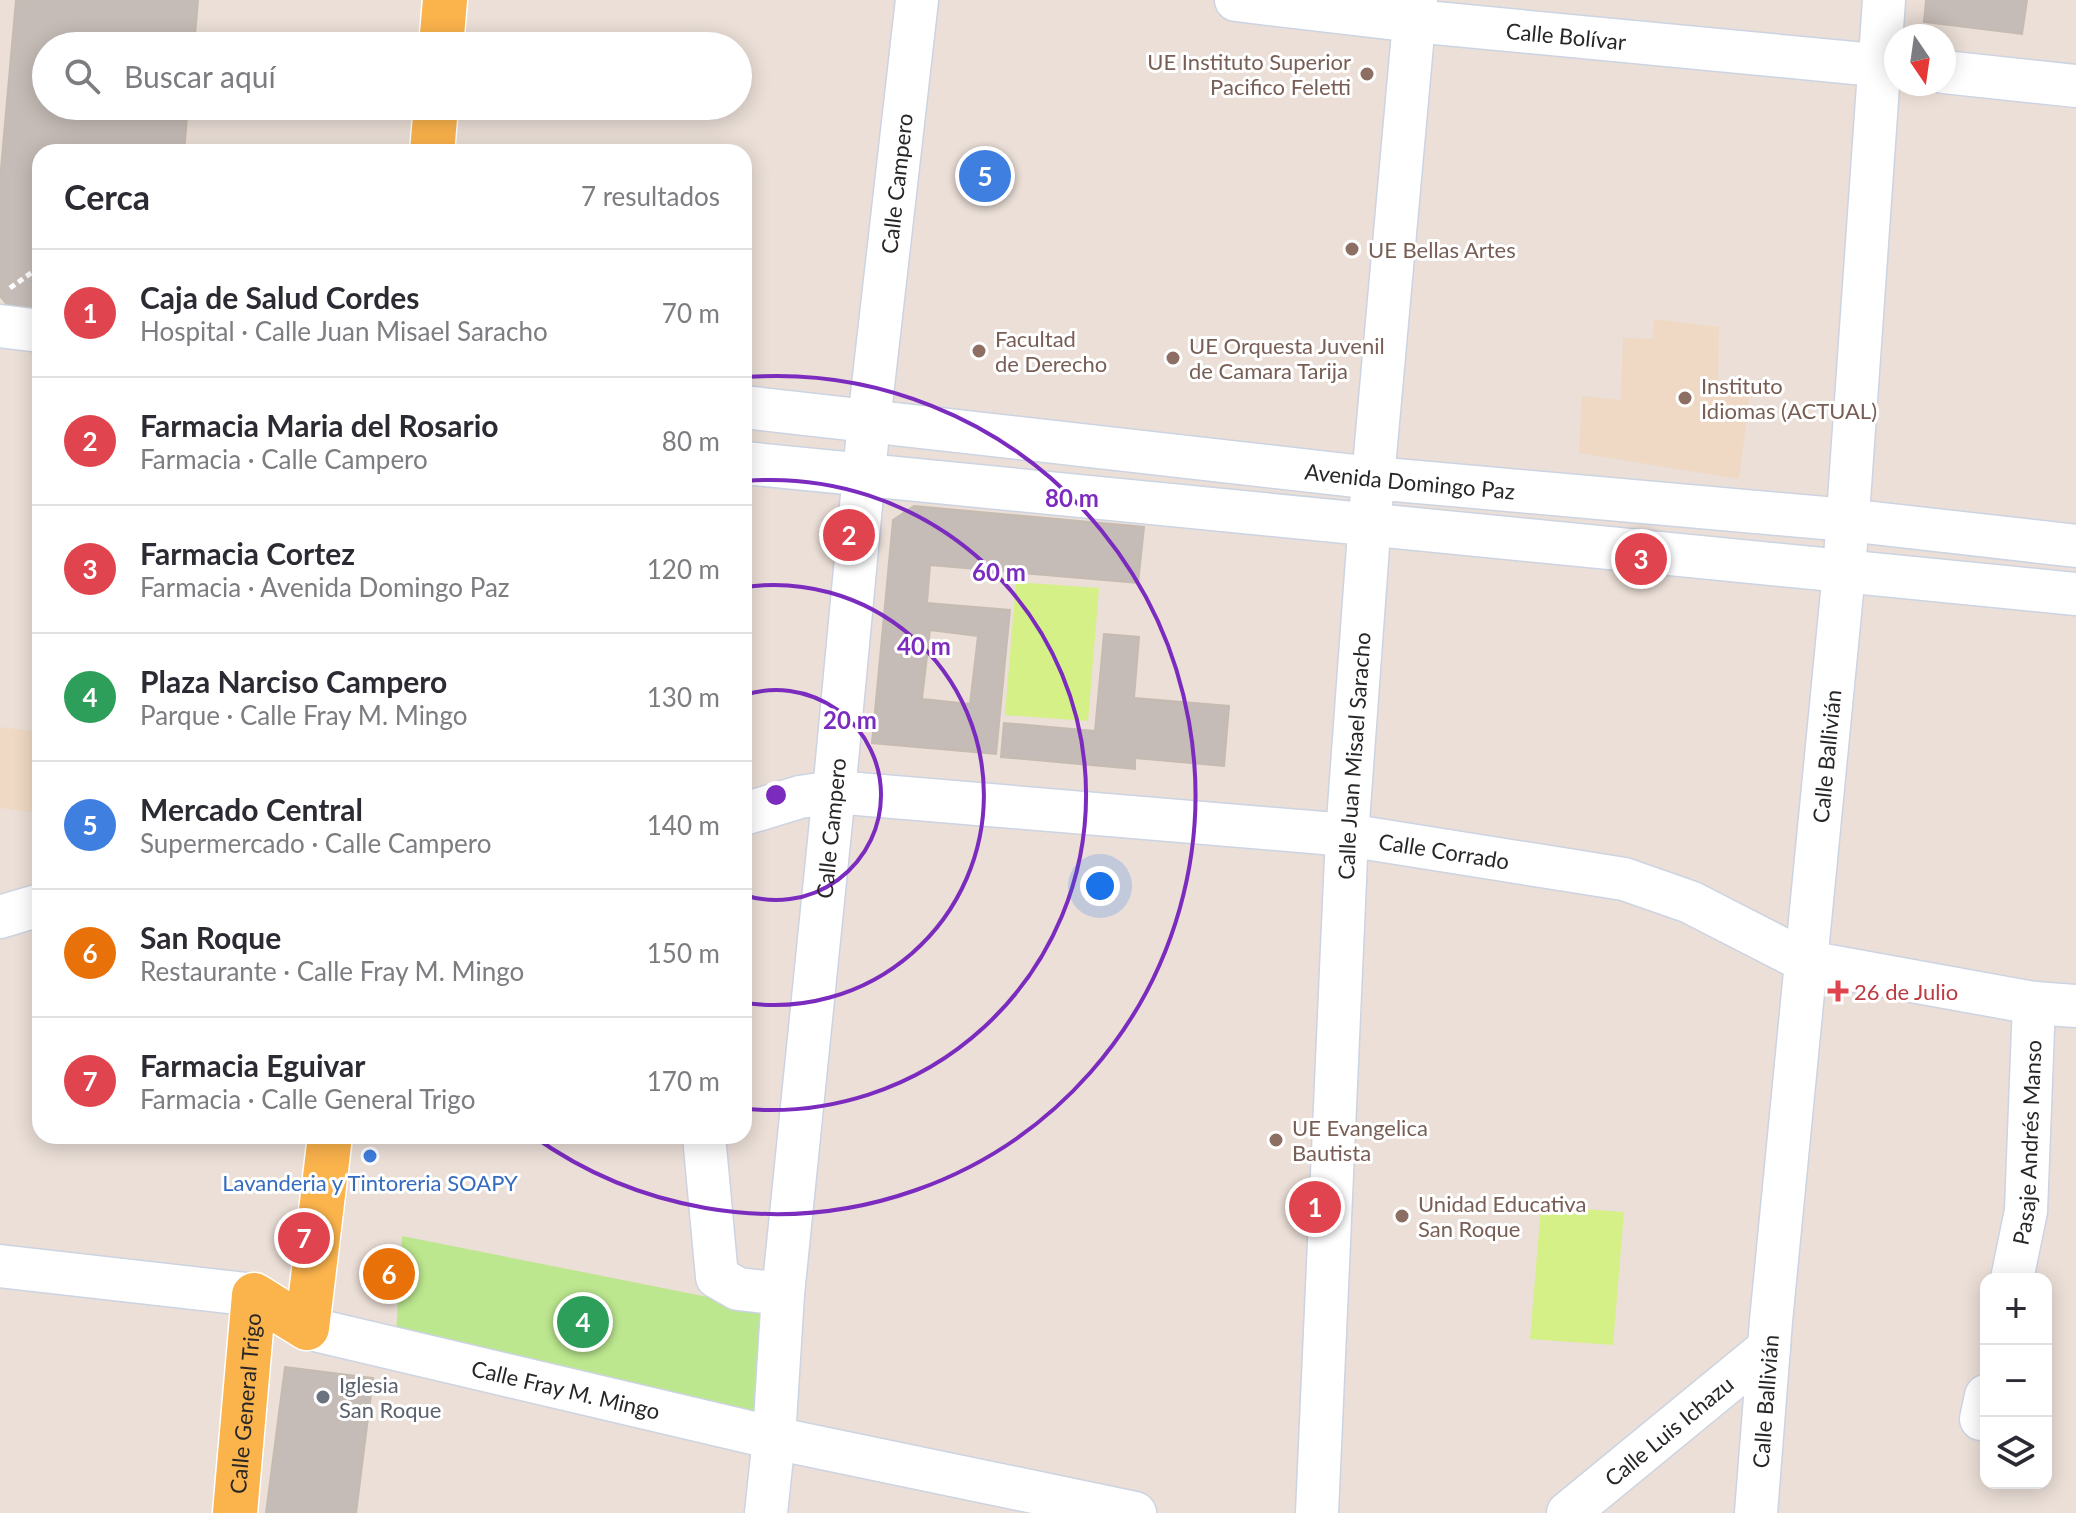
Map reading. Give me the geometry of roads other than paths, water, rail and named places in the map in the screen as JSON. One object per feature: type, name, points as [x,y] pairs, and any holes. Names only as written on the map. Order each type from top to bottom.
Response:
[{"type":"main road","points":[[442,32],[445,0]]},
{"type":"main road","points":[[433,144],[435,120]]},
{"type":"main road","points":[[307,1328],[329,1144]]},
{"type":"main road","name":"Calle Fray M. Mingo","points":[[254,1295],[307,1328]]},
{"type":"main road","name":"Calle General Trigo","points":[[235,1513],[254,1295]]},
{"type":"street","name":"Calle Campero","points":[[766,1513],[783,1294],[869,421],[917,0]]},
{"type":"street","name":"Calle Bolívar","points":[[1236,0],[1415,10],[1884,66]]},
{"type":"street","name":"Calle Ballivián","points":[[1884,0],[1885,24]]},
{"type":"street","name":"Calle Juan Misael Saracho","points":[[1317,1513],[1347,835],[1373,478],[1415,10]]},
{"type":"street","points":[[1956,73],[2076,86]]},
{"type":"street","name":"Calle Ballivián","points":[[1756,1513],[1769,1348],[1844,572],[1884,96]]},
{"type":"street","points":[[0,326],[32,330]]},
{"type":"street","name":"Avenida Domingo Paz","points":[[752,408],[1373,478],[1847,520],[2076,546]]},
{"type":"street","points":[[752,464],[2076,594]]},
{"type":"street","name":"Calle Corrado","points":[[752,812],[800,797],[834,792],[1347,835],[1624,879],[1690,902],[1807,962],[2034,1003],[2076,1006]]},
{"type":"street","points":[[0,917],[32,907]]},
{"type":"street","name":"Pasaje Andrés Manso","points":[[2013,1273],[2026,1211],[2034,1003]]},
{"type":"street","points":[[705,1144],[717,1277],[738,1289],[783,1294]]},
{"type":"street","name":"Calle Fray M. Mingo","points":[[0,1266],[254,1295]]},
{"type":"street","name":"Calle Fray M. Mingo","points":[[307,1328],[774,1438],[1135,1513]]},
{"type":"street","name":"Calle Luis Ichazu","points":[[1568,1513],[1769,1348]]},
{"type":"place","name":"UE Instituto Superior Pacifico Feletti","points":[[1367,74]]},
{"type":"place","name":"Mercado Central","points":[[985,176]]},
{"type":"place","name":"UE Bellas Artes","points":[[1352,249]]},
{"type":"place","name":"Facultad de Derecho","points":[[979,351]]},
{"type":"place","name":"UE Orquesta Juvenil de Camara Tarija","points":[[1173,358]]},
{"type":"place","name":"Instituto Idiomas (ACTUAL)","points":[[1685,398]]},
{"type":"place","name":"Farmacia Maria del Rosario","points":[[849,535]]},
{"type":"place","name":"Farmacia Cortez","points":[[1641,559]]},
{"type":"place","name":"26 de Julio","points":[[1838,991]]},
{"type":"place","name":"UE Evangelica Bautista","points":[[1276,1140]]},
{"type":"place","name":"Lavanderia y Tintoreria SOAPY","points":[[370,1156]]},
{"type":"place","name":"Caja de Salud Cordes","points":[[1315,1207]]},
{"type":"place","name":"Unidad Educativa San Roque","points":[[1402,1216]]},
{"type":"place","name":"Farmacia Eguivar","points":[[304,1238]]},
{"type":"place","name":"San Roque","points":[[389,1274]]},
{"type":"place","name":"Plaza Narciso Campero","points":[[583,1322]]},
{"type":"place","name":"Iglesia San Roque","points":[[323,1397]]}]
